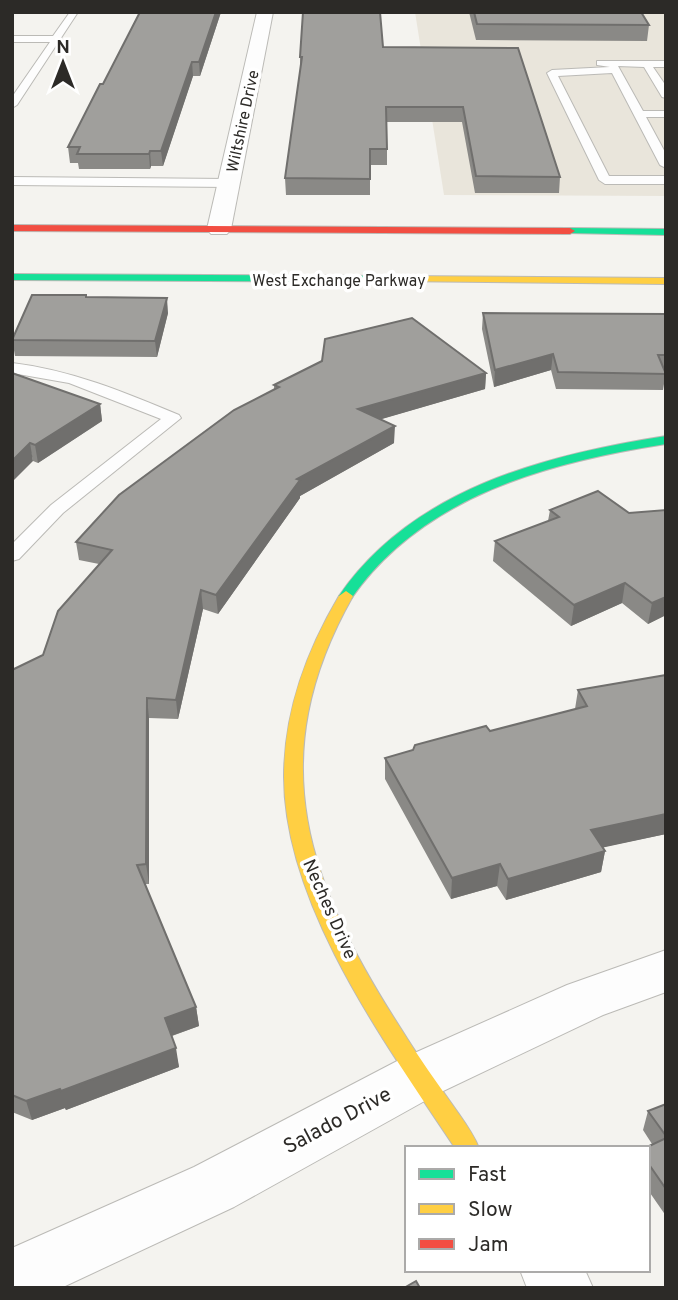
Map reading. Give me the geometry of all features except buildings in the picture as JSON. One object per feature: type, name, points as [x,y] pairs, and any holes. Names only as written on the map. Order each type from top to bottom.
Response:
[{"type":"main road","points":[[12,228],[666,232]]},
{"type":"main road","points":[[373,281],[461,271],[666,270]]},
{"type":"main road","name":"West Exchange Parkway","points":[[12,277],[666,281]]},
{"type":"main road","name":"Neches Drive","points":[[467,1146],[420,1076],[341,943],[305,855],[296,805],[293,762],[296,722],[313,656],[330,620],[353,586],[386,550],[463,497],[506,476],[554,459],[604,448],[666,440]]},
{"type":"street","name":"Wiltshire Drive","points":[[219,229],[265,12]]},
{"type":"street","name":"Salado Drive","points":[[12,1279],[214,1187],[420,1076],[585,1000],[666,971]]},
{"type":"street","points":[[551,1272],[562,1288]]},
{"type":"lane","points":[[12,104],[74,12]]},
{"type":"lane","points":[[12,39],[56,39]]},
{"type":"lane","points":[[594,64],[614,67]]},
{"type":"lane","points":[[647,64],[666,95]]},
{"type":"lane","points":[[666,64],[552,73],[605,180],[666,180]]},
{"type":"lane","points":[[614,67],[666,165]]},
{"type":"lane","points":[[638,114],[666,114]]},
{"type":"lane","points":[[12,181],[229,183]]},
{"type":"lane","points":[[12,368],[43,370],[107,391],[173,418],[57,509],[12,555]]},
{"type":"shaded area","points":[[415,12],[666,12],[666,196],[444,195]]},
{"type":"traffic: fast","points":[[570,231],[666,232]]},
{"type":"traffic: fast","points":[[12,277],[397,279]]},
{"type":"traffic: fast","points":[[346,596],[367,569],[392,545],[439,511],[469,494],[500,480],[564,459],[666,440]]},
{"type":"traffic: slow","points":[[397,279],[666,281]]},
{"type":"traffic: slow","points":[[346,596],[317,652],[306,682],[299,714],[293,778],[301,841],[330,922],[350,962],[395,1039],[467,1146]]},
{"type":"traffic: jam","points":[[12,228],[570,231]]}]
